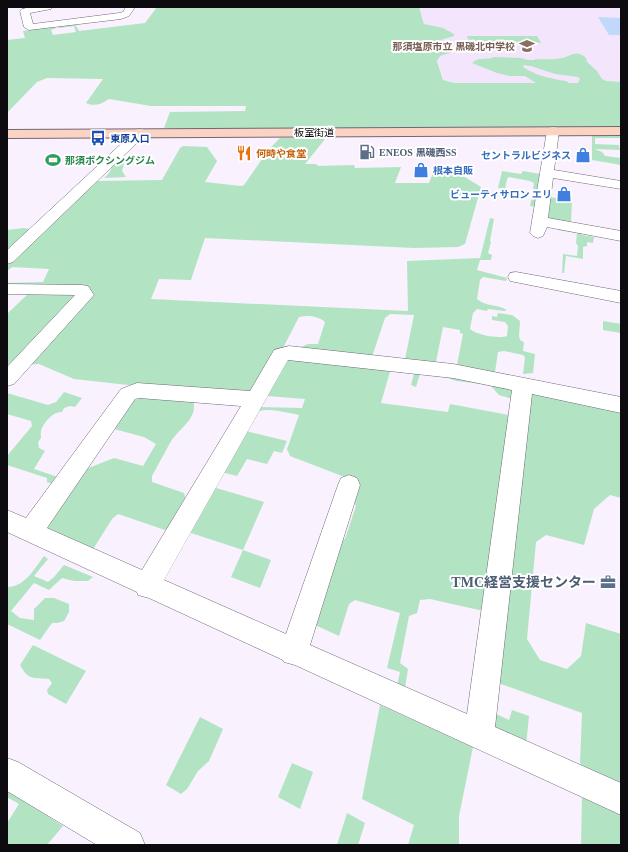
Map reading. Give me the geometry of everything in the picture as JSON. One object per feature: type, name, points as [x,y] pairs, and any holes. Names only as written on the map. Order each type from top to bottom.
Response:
[{"type":"main road","name":"板室街道","points":[[7,134],[621,131]]},
{"type":"street","points":[[48,7],[25,11],[29,27],[121,16],[126,14],[131,7]]},
{"type":"street","points":[[553,131],[539,227],[621,236]]},
{"type":"street","points":[[7,259],[140,133]]},
{"type":"street","points":[[547,173],[621,185]]},
{"type":"street","points":[[516,277],[621,297]]},
{"type":"street","points":[[7,289],[82,290],[85,295],[7,379]]},
{"type":"street","points":[[147,586],[281,355],[289,353],[453,371],[621,405]]},
{"type":"street","points":[[479,736],[523,384]]},
{"type":"street","points":[[254,400],[137,390],[128,394],[18,527],[621,799]]},
{"type":"street","points":[[294,652],[349,484]]},
{"type":"street","points":[[7,773],[128,845]]},
{"type":"shaded area","name":"那須塩原市立 黒磯北中学校","points":[[419,7],[621,7],[621,88],[446,86]]},
{"type":"green space","points":[[157,7],[419,7],[424,24],[443,28],[454,34],[454,36],[437,41],[437,43],[441,45],[454,49],[450,53],[440,56],[437,61],[443,80],[454,83],[536,83],[525,76],[510,76],[497,73],[472,63],[480,59],[494,57],[535,60],[559,59],[574,54],[583,55],[587,62],[597,71],[602,79],[606,81],[621,82],[621,128],[164,128],[170,112],[245,111],[246,106],[151,106],[109,99],[98,104],[92,105],[86,103],[103,79],[47,78],[37,82],[7,113],[7,40],[25,38],[23,31],[54,26],[56,28],[51,30],[53,35],[76,32],[74,26],[59,28],[58,26],[75,24],[79,31],[145,23]],"holes":[[[524,65],[555,74],[578,77],[580,79],[578,83],[569,83],[566,81],[549,78],[527,70],[523,67]]]},
{"type":"green space","points":[[467,36],[537,36],[541,43],[470,44]]},
{"type":"green space","points":[[592,136],[621,136],[621,138],[595,138],[595,144],[619,145],[620,150],[595,149],[602,152],[605,156],[621,158],[621,165],[592,160]]},
{"type":"green space","points":[[280,138],[326,138],[305,164],[316,164],[318,166],[354,165],[355,168],[401,167],[395,183],[429,183],[435,168],[465,177],[481,187],[465,244],[458,247],[414,248],[205,238],[191,280],[159,279],[151,299],[408,311],[407,261],[480,258],[490,218],[494,219],[488,253],[492,255],[491,260],[480,260],[477,270],[507,278],[506,281],[483,277],[480,280],[477,299],[481,302],[507,310],[488,309],[487,311],[477,309],[473,313],[470,329],[488,336],[507,336],[508,326],[505,322],[492,320],[492,316],[497,317],[498,313],[512,315],[520,321],[519,337],[521,341],[524,342],[523,351],[535,354],[533,373],[523,374],[525,357],[523,355],[504,351],[498,352],[495,372],[457,365],[463,334],[460,333],[460,330],[443,327],[436,362],[405,359],[414,315],[390,314],[385,318],[372,357],[298,348],[308,344],[318,344],[325,322],[313,316],[299,317],[283,348],[279,348],[254,390],[248,394],[137,386],[74,379],[39,364],[27,365],[7,381],[7,314],[30,292],[92,295],[7,285],[7,283],[43,282],[49,269],[12,267],[7,271],[7,230],[24,228],[39,231],[87,184],[97,181],[162,180],[180,148],[183,146],[207,147],[217,161],[205,182],[241,186],[244,185],[269,149]]},
{"type":"green space","points":[[118,160],[125,161],[122,171],[126,177],[104,178],[114,164]]},
{"type":"green space","points":[[502,171],[521,174],[523,171],[540,174],[535,207],[530,206],[534,183],[509,177],[507,179],[505,189],[498,188]]},
{"type":"green space","points":[[550,197],[572,201],[571,222],[551,219],[546,216]]},
{"type":"green space","points":[[558,228],[594,237],[593,243],[587,242],[587,246],[583,247],[583,259],[566,256],[564,273],[562,273],[563,254],[577,256],[577,233],[558,230]]},
{"type":"green space","points":[[603,321],[621,324],[621,333],[603,330]]},
{"type":"green space","points":[[287,359],[391,368],[381,403],[448,412],[450,404],[509,415],[532,390],[621,407],[621,498],[610,495],[594,509],[584,545],[546,535],[536,542],[527,639],[540,660],[567,669],[581,656],[586,623],[621,634],[621,788],[585,770],[580,763],[582,713],[498,683],[497,614],[430,599],[420,600],[417,613],[409,616],[400,663],[408,669],[405,688],[397,686],[400,672],[387,668],[400,613],[355,600],[349,604],[339,636],[315,625],[338,542],[345,539],[356,506],[352,499],[357,483],[290,456],[287,449],[299,415],[266,410],[256,413],[254,416],[259,407],[302,408],[305,399],[267,396]]},
{"type":"green space","points":[[415,370],[454,374],[511,386],[515,390],[513,399],[499,395],[490,385],[456,381],[442,376],[420,374],[416,387],[411,385]]},
{"type":"green space","points":[[64,392],[82,398],[75,407],[70,406],[64,408],[62,412],[56,413],[45,422],[41,430],[41,438],[38,442],[39,448],[45,451],[34,469],[61,478],[55,485],[47,482],[47,478],[7,465],[7,456],[32,426],[31,421],[7,414],[7,393],[48,405],[56,402]]},
{"type":"green space","points":[[133,397],[193,399],[194,406],[191,418],[170,443],[152,476],[152,482],[184,493],[186,501],[172,528],[165,530],[118,514],[112,519],[92,551],[44,529],[81,471],[114,458],[143,466],[156,444],[144,437],[110,428]]},
{"type":"green space","points":[[251,422],[246,431],[287,441],[282,453],[274,451],[267,464],[247,459],[237,476],[221,472]]},
{"type":"green space","points":[[213,487],[264,502],[243,550],[188,532]]},
{"type":"green space","points":[[243,550],[271,560],[260,588],[231,577]]},
{"type":"green space","points":[[44,556],[48,559],[34,576],[48,582],[64,565],[93,577],[88,581],[74,581],[62,578],[49,590],[34,583],[11,611],[20,618],[34,620],[34,609],[45,598],[54,598],[69,604],[69,612],[64,621],[52,623],[40,640],[7,624],[7,587],[24,581],[33,572]]},
{"type":"green space","points":[[33,645],[86,671],[66,704],[48,694],[47,690],[52,683],[49,679],[28,676],[20,665]]},
{"type":"green space","points":[[380,705],[473,747],[459,816],[459,845],[408,845],[414,825],[362,799]]},
{"type":"green space","points":[[512,710],[529,716],[526,746],[495,732],[492,712],[509,720]]},
{"type":"green space","points":[[200,717],[223,729],[209,761],[198,771],[187,789],[181,794],[166,785]]},
{"type":"green space","points":[[292,763],[313,772],[300,809],[278,797]]},
{"type":"green space","points":[[7,790],[63,826],[47,845],[7,845],[7,823],[19,804],[7,797]]},
{"type":"green space","points":[[582,796],[621,813],[621,845],[581,845]]},
{"type":"green space","points":[[347,813],[365,823],[358,845],[337,845]]},
{"type":"water","points":[[598,17],[621,18],[621,35],[609,35]]},
{"type":"place","name":"那須塩原市立 黒磯北中学校","points":[[527,46]]},
{"type":"place","name":"東原入口","points":[[98,138]]},
{"type":"place","name":"ENEOS 黒磯西SS","points":[[367,152]]},
{"type":"place","name":"何時や食堂","points":[[244,153]]},
{"type":"place","name":"セントラルビジネス","points":[[583,155]]},
{"type":"place","name":"那須ボクシングジム","points":[[53,160]]},
{"type":"place","name":"根本自販","points":[[421,170]]},
{"type":"place","name":"ビューティサロン エリ","points":[[564,194]]},
{"type":"place","name":"TMC経営支援センター","points":[[608,582]]}]
